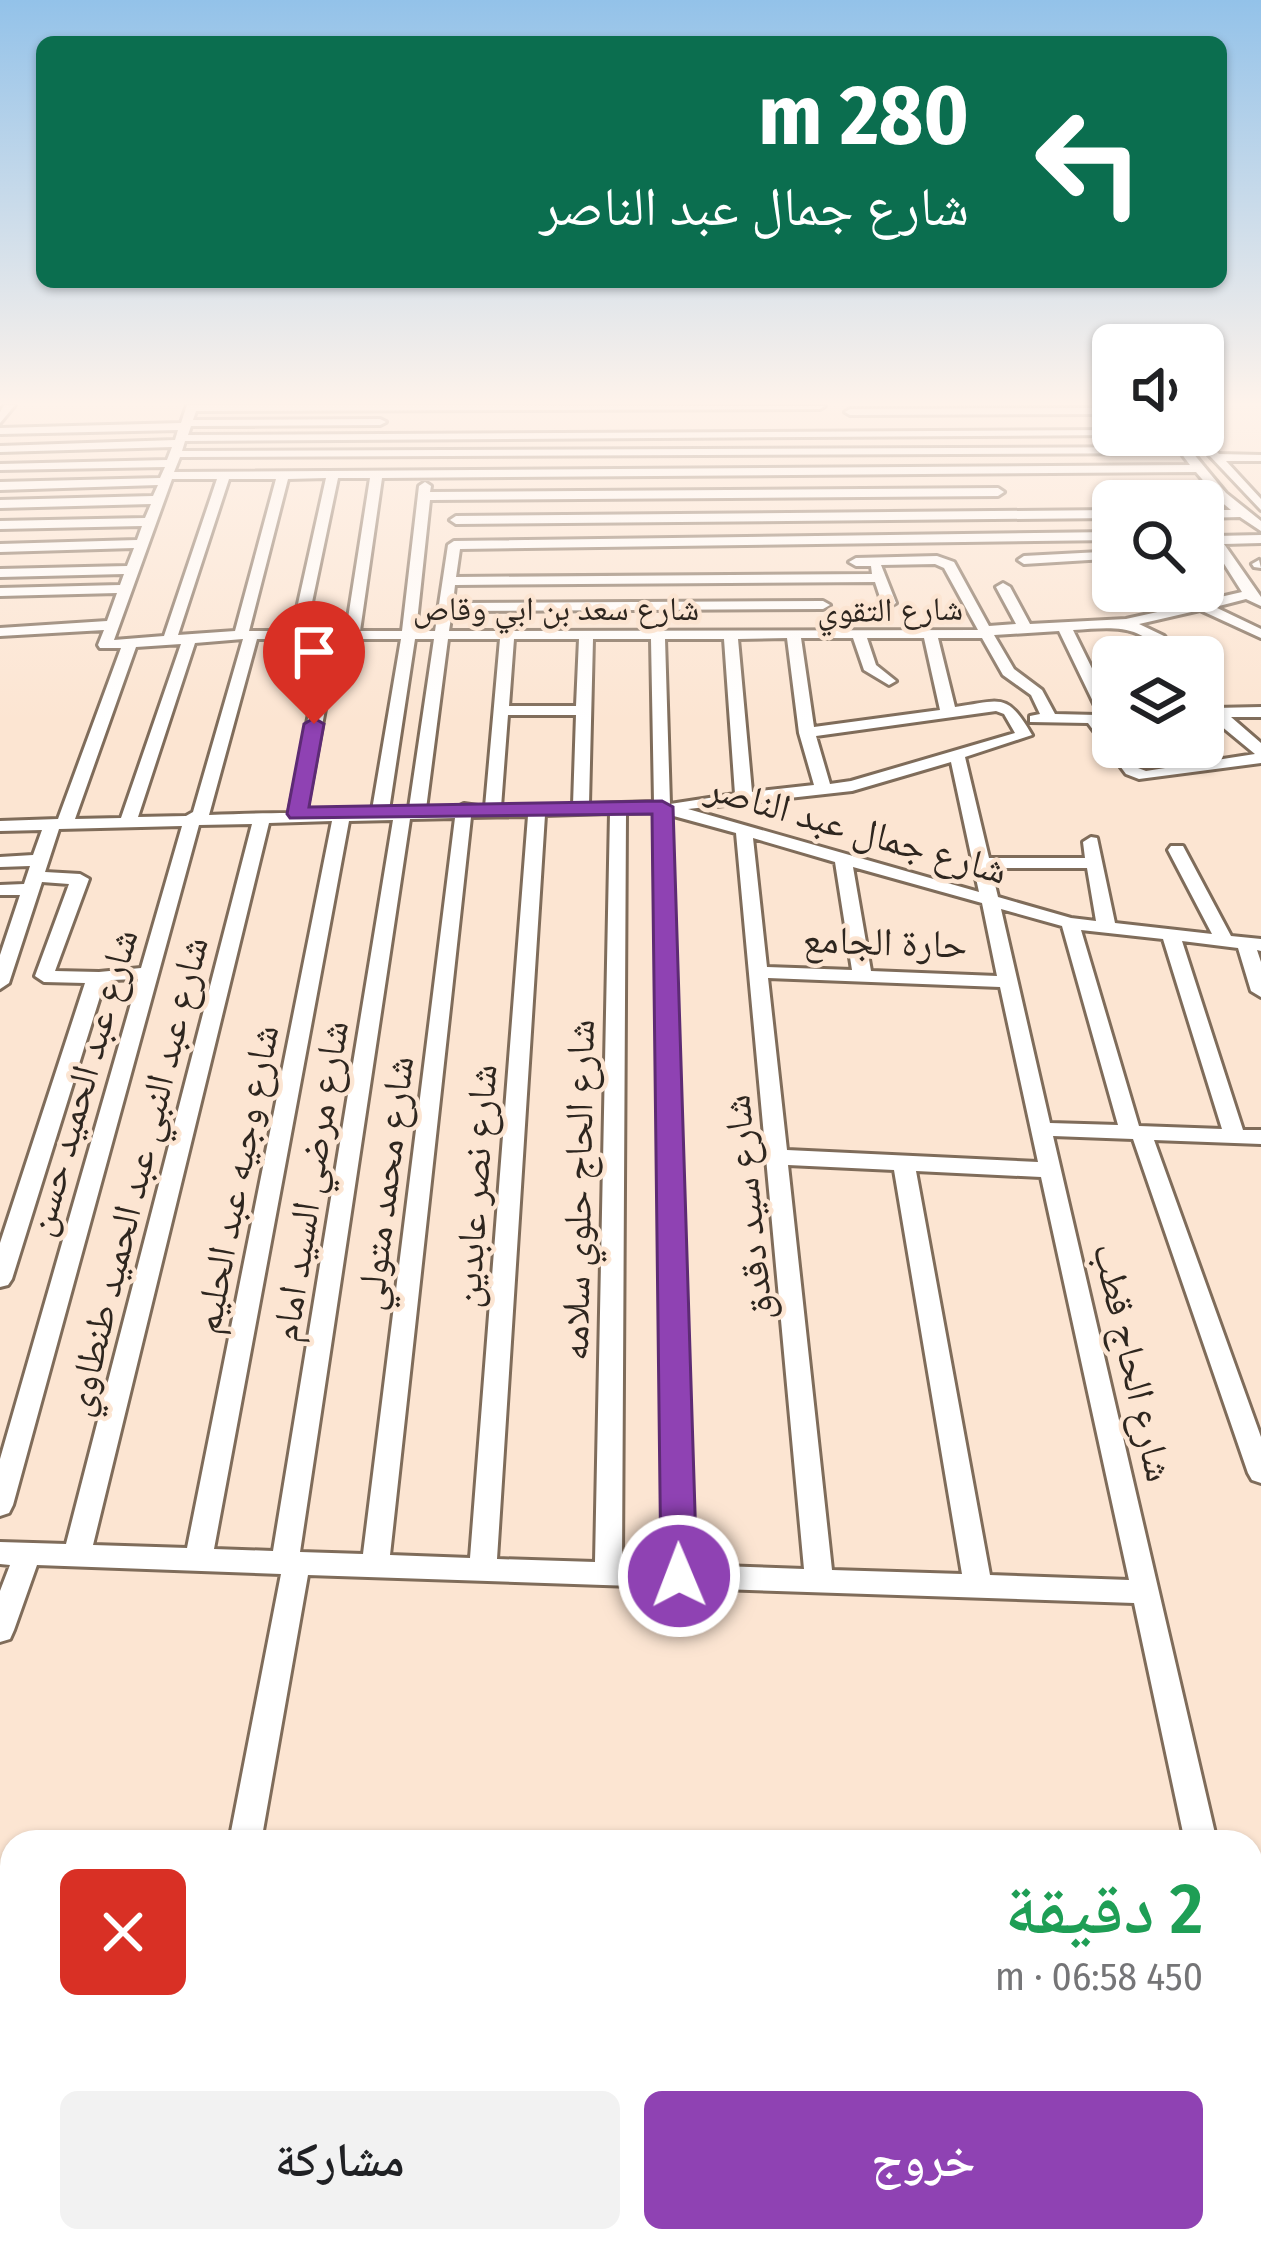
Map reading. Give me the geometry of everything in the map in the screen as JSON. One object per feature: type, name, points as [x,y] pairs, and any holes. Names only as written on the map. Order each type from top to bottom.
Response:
[{"type":"street","points":[[0,632],[110,625],[153,510]]},
{"type":"street","points":[[170,639],[213,510]]},
{"type":"street","name":"شارع عبد الحميد حسن","points":[[0,1504],[196,817],[276,510]]},
{"type":"street","points":[[298,634],[326,510]]},
{"type":"street","points":[[352,635],[371,510]]},
{"type":"street","points":[[400,811],[409,635],[422,510]]},
{"type":"street","points":[[1237,510],[1261,532]]},
{"type":"street","points":[[1224,513],[1240,513]]},
{"type":"street","points":[[455,520],[1092,514]]},
{"type":"street","points":[[0,525],[148,522]]},
{"type":"street","points":[[1224,533],[1261,532]]},
{"type":"street","points":[[1255,598],[1215,540],[1261,532]]},
{"type":"street","points":[[400,811],[444,635],[456,545],[1092,537]]},
{"type":"street","points":[[1070,538],[1092,549]]},
{"type":"street","points":[[0,548],[140,544]]},
{"type":"street","points":[[1024,560],[1092,556]]},
{"type":"street","points":[[856,562],[876,570],[889,603]]},
{"type":"street","points":[[449,580],[817,578],[946,563],[1012,678],[1036,693],[1049,718]]},
{"type":"street","points":[[0,573],[130,570]]},
{"type":"street","points":[[817,578],[831,637]]},
{"type":"street","points":[[1004,587],[1026,629]]},
{"type":"street","points":[[0,592],[123,589]]},
{"type":"street","name":"شارع التقوي","points":[[1224,603],[1255,598]]},
{"type":"street","points":[[447,607],[824,604]]},
{"type":"street","name":"شارع التقوي","points":[[794,637],[931,637],[1126,623],[1176,612]]},
{"type":"street","points":[[1216,612],[1261,634]]},
{"type":"street","points":[[1126,623],[1153,636]]},
{"type":"street","name":"شارع سعد بن ابي وقاص","points":[[110,625],[104,644],[298,634],[794,637]]},
{"type":"street","points":[[1065,628],[1092,690]]},
{"type":"street","points":[[297,814],[332,634]]},
{"type":"street","points":[[493,808],[507,635]]},
{"type":"street","points":[[581,808],[586,635]]},
{"type":"street","points":[[658,635],[679,1576]]},
{"type":"street","points":[[730,635],[744,799]]},
{"type":"street","points":[[128,821],[190,637]]},
{"type":"street","points":[[794,637],[807,733],[824,790]]},
{"type":"street","points":[[931,637],[948,711]]},
{"type":"street","points":[[860,638],[869,667],[889,680]]},
{"type":"street","points":[[2,971],[130,644]]},
{"type":"street","points":[[662,807],[824,790],[1021,739],[1016,720],[997,706],[807,733]]},
{"type":"street","points":[[501,711],[584,710]]},
{"type":"street","points":[[1224,713],[1261,712]]},
{"type":"street","points":[[1016,720],[1092,717]]},
{"type":"street","points":[[1224,724],[1261,754]]},
{"type":"street","points":[[1224,761],[1261,754]]},
{"type":"street","name":"شارع الحاج قطب","points":[[958,758],[1198,1830]]},
{"type":"street","points":[[1130,768],[1144,776],[1187,768]]},
{"type":"street","name":"شارع الحاج حلوي سلامه","points":[[608,1574],[619,807]]},
{"type":"street","name":"شارع جمال عبد الناصر","points":[[0,826],[493,808],[662,807],[1070,923],[1244,944]]},
{"type":"street","name":"شارع نصر عابدين","points":[[483,1570],[537,808]]},
{"type":"street","name":"شارع محمد متولي","points":[[375,1566],[464,809]]},
{"type":"street","name":"شارع مرضي السيد امام","points":[[246,1830],[291,1563],[400,811]]},
{"type":"street","name":"شارع وجيه عبد الحليم","points":[[198,1560],[342,813]]},
{"type":"street","name":"شارع عبد النبي عبد الحميد طنطاوي","points":[[77,1555],[263,815]]},
{"type":"street","name":"شارع سيد دقدق","points":[[744,828],[819,1581]]},
{"type":"street","points":[[1091,842],[1107,929]]},
{"type":"street","points":[[1177,850],[1244,944],[1261,991]]},
{"type":"street","points":[[843,857],[863,976]]},
{"type":"street","points":[[0,862],[37,875],[80,879],[44,976],[149,973]]},
{"type":"street","points":[[981,863],[1095,862]]},
{"type":"street","points":[[0,890],[37,875]]},
{"type":"street","points":[[0,912],[25,911]]},
{"type":"street","points":[[1070,923],[1136,1132],[1261,1473]]},
{"type":"street","points":[[1172,938],[1235,1136]]},
{"type":"street","name":"حارة الجامع","points":[[760,972],[1007,982]]},
{"type":"street","points":[[0,1279],[94,984],[100,978]]},
{"type":"street","points":[[1039,1130],[1261,1137]]},
{"type":"street","points":[[778,1157],[1048,1170]]},
{"type":"street","points":[[904,1164],[978,1587]]},
{"type":"street","points":[[0,1630],[14,1553],[1143,1592]]},
{"type":"route","points":[[314,724],[297,814],[662,807],[679,1576]]}]
